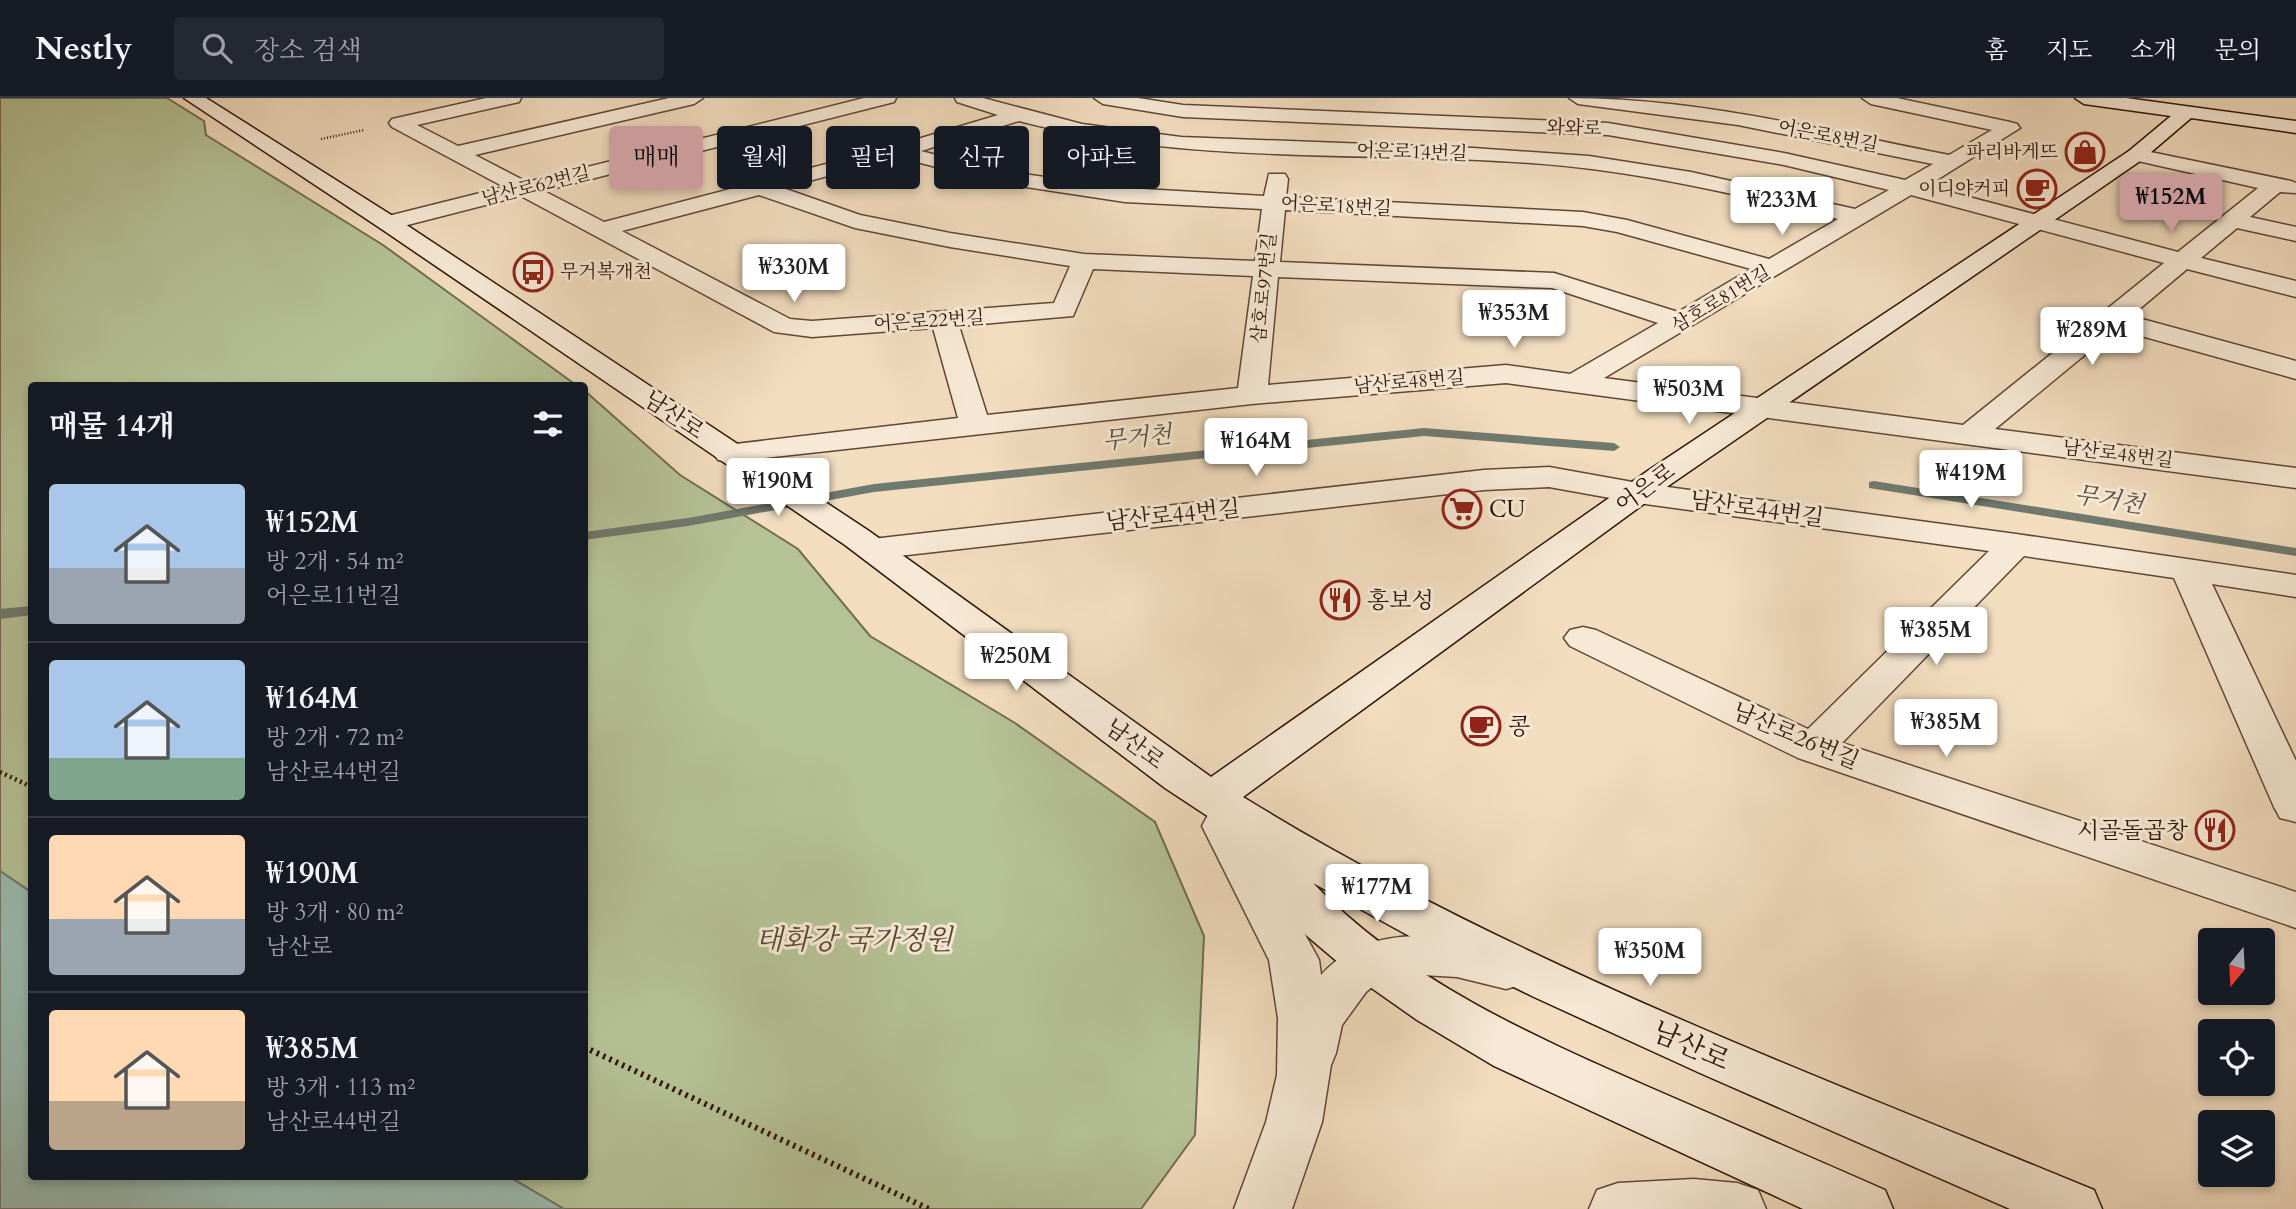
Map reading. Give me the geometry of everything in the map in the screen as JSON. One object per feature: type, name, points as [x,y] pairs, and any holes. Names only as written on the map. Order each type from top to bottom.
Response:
[{"type":"street","name":"남산로","points":[[193,98],[388,223],[864,544],[1210,799],[1315,863],[1428,924],[1552,983],[1744,1069],[2073,1209]]},
{"type":"street","points":[[399,122],[512,98]]},
{"type":"street","points":[[455,153],[694,98]]},
{"type":"street","name":"남산로62번길","points":[[388,223],[887,98]]},
{"type":"street","name":"어은로14번길","points":[[964,98],[1017,115],[1094,132],[1154,141],[1588,162],[1666,172],[1859,217]]},
{"type":"street","name":"와와로","points":[[1103,98],[1183,111],[1288,107],[1608,129],[1784,159],[1909,188],[2296,289]]},
{"type":"street","name":"어은로8번길","points":[[1578,98],[1621,100],[1834,136],[1952,162]]},
{"type":"street","name":"삼호로81번길","points":[[1575,383],[2010,128],[1871,98]]},
{"type":"street","points":[[2084,98],[2296,127]]},
{"type":"street","points":[[1608,129],[1621,100]]},
{"type":"street","name":"삼호로97번길","points":[[1252,395],[1273,203],[1288,107]]},
{"type":"street","name":"어은로","points":[[1210,799],[1649,485],[2136,155],[2187,112]]},
{"type":"street","points":[[920,144],[1017,115]]},
{"type":"street","name":"어은로22번길","points":[[399,122],[784,326],[812,329],[1064,310],[1084,261]]},
{"type":"street","points":[[2136,155],[2285,187]]},
{"type":"street","name":"어은로18번길","points":[[920,157],[971,172],[1082,190],[1583,219],[1619,225],[1773,268]]},
{"type":"street","points":[[1969,435],[2233,219],[2285,187]]},
{"type":"street","points":[[600,230],[757,189]]},
{"type":"street","points":[[764,189],[855,221],[950,240],[1084,261],[1554,281],[1683,322]]},
{"type":"street","points":[[2233,219],[2296,234]]},
{"type":"street","points":[[2111,319],[2296,370]]},
{"type":"street","points":[[944,320],[975,425]]},
{"type":"street","name":"남산로48번길","points":[[729,453],[1252,395],[1506,374],[1756,412],[1969,435],[2296,478]]},
{"type":"street","name":"남산로44번길","points":[[864,544],[1484,480],[1549,477],[1649,485],[2296,586]]},
{"type":"street","points":[[1814,748],[2016,544]]},
{"type":"street","points":[[2188,570],[2288,769],[2296,807]]},
{"type":"street","name":"남산로26번길","points":[[1583,638],[1814,748],[2296,910]]},
{"type":"street","name":"남산로","points":[[1210,799],[1272,871],[1317,917],[1370,962],[1435,1006],[1513,1051],[1864,1209]]},
{"type":"street","points":[[1210,799],[1294,960],[1304,1018],[1304,1075]]},
{"type":"street","points":[[1263,1209],[1294,1122],[1318,1022],[1340,986],[1370,962],[1419,953],[1488,964],[1552,983]]},
{"type":"street","points":[[1618,1209],[1694,1205],[1737,1209]]},
{"type":"path","points":[[322,139],[399,122]]},
{"type":"path","points":[[0,772],[28,785]]},
{"type":"path","points":[[588,1049],[929,1209]]},
{"type":"green space","points":[[0,98],[167,98],[204,121],[206,135],[383,245],[572,382],[28,382],[28,890],[0,871]]},
{"type":"green space","name":"태화강 국가정원","points":[[588,394],[680,475],[798,549],[870,636],[1015,723],[1155,822],[1204,936],[1195,1135],[1141,1209],[564,1209],[515,1180],[588,1180]]},
{"type":"water","points":[[0,871],[28,890],[28,1180],[515,1180],[564,1209],[0,1209]]},
{"type":"waterway","name":"무거천","points":[[588,535],[688,522],[874,488],[1424,432],[1614,447]]},
{"type":"waterway","name":"무거천","points":[[1874,485],[2296,552]]},
{"type":"waterway","name":"무거천","points":[[0,614],[28,610]]},
{"type":"place","name":"파리바게뜨","points":[[2085,152]]},
{"type":"place","name":"이디야커피","points":[[2037,189]]},
{"type":"place","name":"무거복개천","points":[[533,272]]},
{"type":"place","name":"CU","points":[[1462,509]]},
{"type":"place","name":"홍보성","points":[[1340,600]]},
{"type":"place","name":"콩","points":[[1481,726]]},
{"type":"place","name":"시골돌곱창","points":[[2215,830]]}]
